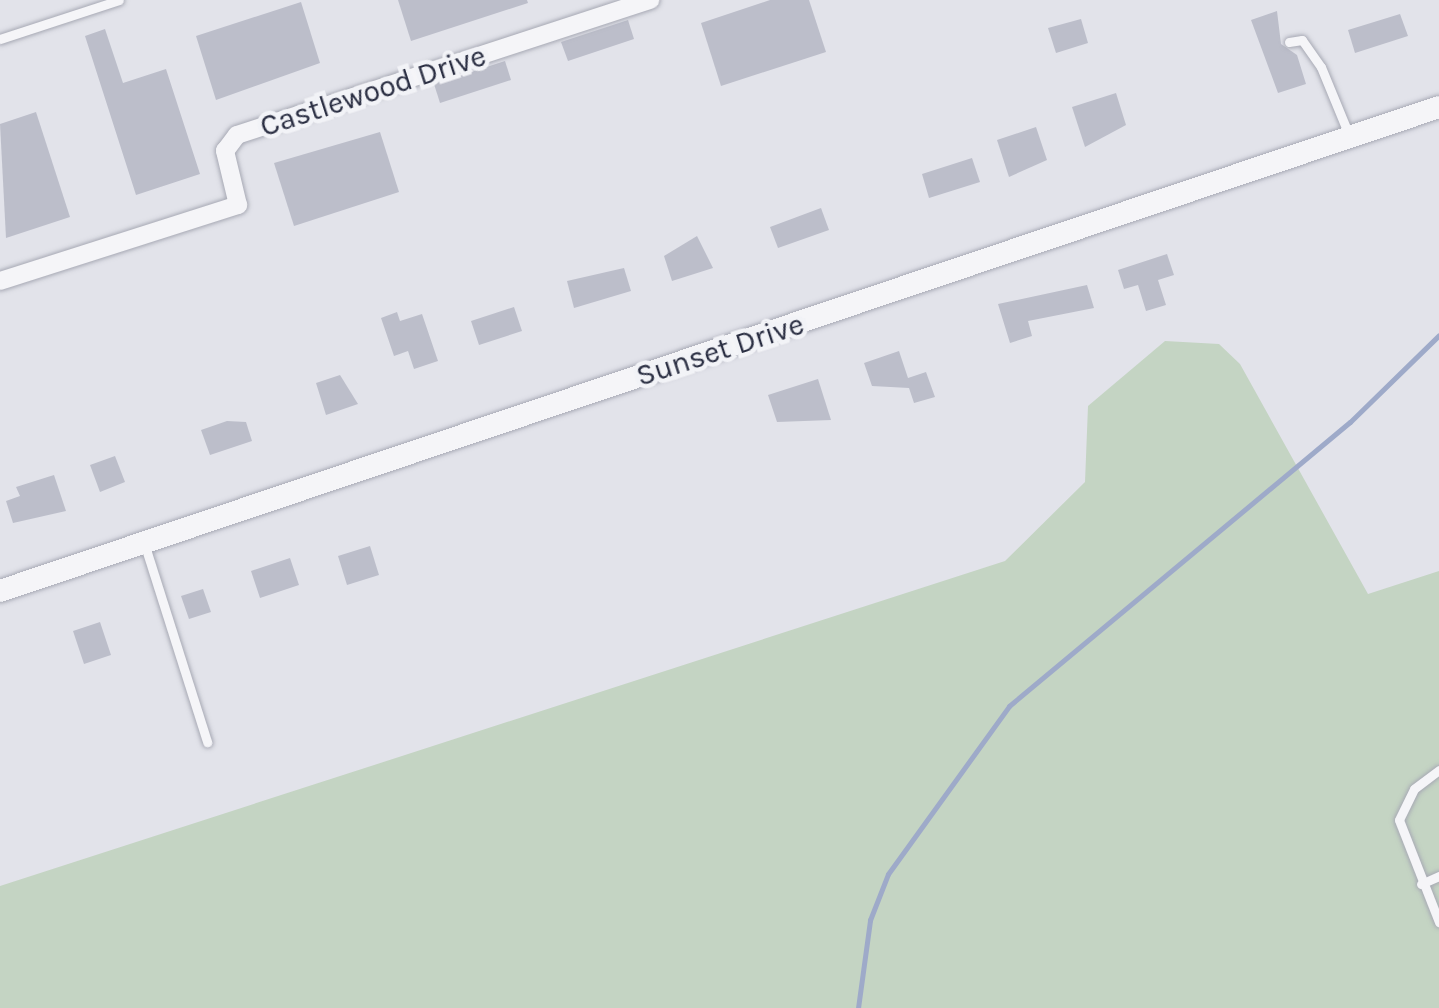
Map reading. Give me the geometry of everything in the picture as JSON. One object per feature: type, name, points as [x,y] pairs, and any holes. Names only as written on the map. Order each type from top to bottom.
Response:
[{"type":"street","name":"Castlewood Drive","points":[[0,281],[238,204],[225,151],[237,135],[650,0]]},
{"type":"street","name":"Sunset Drive","points":[[0,591],[1439,108]]},
{"type":"lane","points":[[0,39],[119,0]]},
{"type":"lane","points":[[1289,42],[1302,40],[1321,67],[1350,138]]},
{"type":"lane","points":[[144,543],[207,742]]},
{"type":"lane","points":[[1439,770],[1414,789],[1399,820],[1439,922]]},
{"type":"lane","points":[[1421,884],[1439,876]]},
{"type":"green space","points":[[1165,341],[1219,344],[1240,364],[1368,594],[1439,571],[1439,1008],[0,1008],[0,886],[1005,561],[1085,482],[1088,406]]},
{"type":"building","points":[[398,0],[527,0],[528,3],[411,41]]},
{"type":"building","points":[[770,0],[809,0],[826,52],[721,86],[701,23]]},
{"type":"building","points":[[301,2],[320,63],[216,100],[196,36]]},
{"type":"building","points":[[1277,11],[1281,44],[1297,55],[1306,84],[1278,93],[1251,20]]},
{"type":"building","points":[[1400,14],[1408,36],[1355,53],[1348,30]]},
{"type":"building","points":[[1081,19],[1088,43],[1056,53],[1048,28]]},
{"type":"building","points":[[628,20],[634,39],[568,61],[561,42]]},
{"type":"building","points":[[105,29],[123,83],[166,69],[200,174],[136,195],[85,36]]},
{"type":"building","points":[[505,61],[511,80],[440,103],[434,84]]},
{"type":"building","points":[[1116,93],[1126,125],[1085,147],[1072,107]]},
{"type":"building","points":[[36,112],[70,217],[6,238],[0,124]]},
{"type":"building","points":[[1036,127],[1047,160],[1009,177],[997,140]]},
{"type":"building","points":[[380,132],[399,192],[294,226],[274,163]]},
{"type":"building","points":[[972,158],[980,182],[929,198],[922,174]]},
{"type":"building","points":[[821,208],[829,230],[778,248],[770,227]]},
{"type":"building","points":[[697,236],[713,268],[672,281],[664,256]]},
{"type":"building","points":[[1167,254],[1174,275],[1158,280],[1166,305],[1146,311],[1138,285],[1124,289],[1118,270]]},
{"type":"building","points":[[624,268],[631,291],[574,308],[567,281]]},
{"type":"building","points":[[1087,285],[1094,308],[1028,321],[1032,336],[1010,343],[998,304]]},
{"type":"building","points":[[514,307],[522,331],[479,345],[471,321]]},
{"type":"building","points":[[397,312],[400,321],[422,314],[438,361],[414,369],[408,351],[394,356],[381,318]]},
{"type":"building","points":[[899,351],[908,378],[926,372],[935,397],[914,403],[909,388],[872,386],[864,363]]},
{"type":"building","points":[[340,375],[358,404],[326,415],[316,383]]},
{"type":"building","points":[[818,379],[831,420],[777,422],[768,395]]},
{"type":"building","points":[[227,421],[246,422],[252,441],[210,455],[201,430]]},
{"type":"building","points":[[115,456],[125,482],[100,492],[90,465]]},
{"type":"building","points":[[54,475],[66,511],[13,523],[6,501],[20,496],[16,487]]},
{"type":"building","points":[[370,546],[379,575],[347,585],[338,556]]},
{"type":"building","points":[[290,558],[299,585],[260,598],[251,571]]},
{"type":"building","points":[[203,589],[211,612],[189,619],[181,596]]},
{"type":"building","points":[[100,622],[111,655],[84,664],[73,631]]},
{"type":"waterway","points":[[858,1008],[870,920],[888,874],[1009,706],[1350,422],[1439,335]]}]
